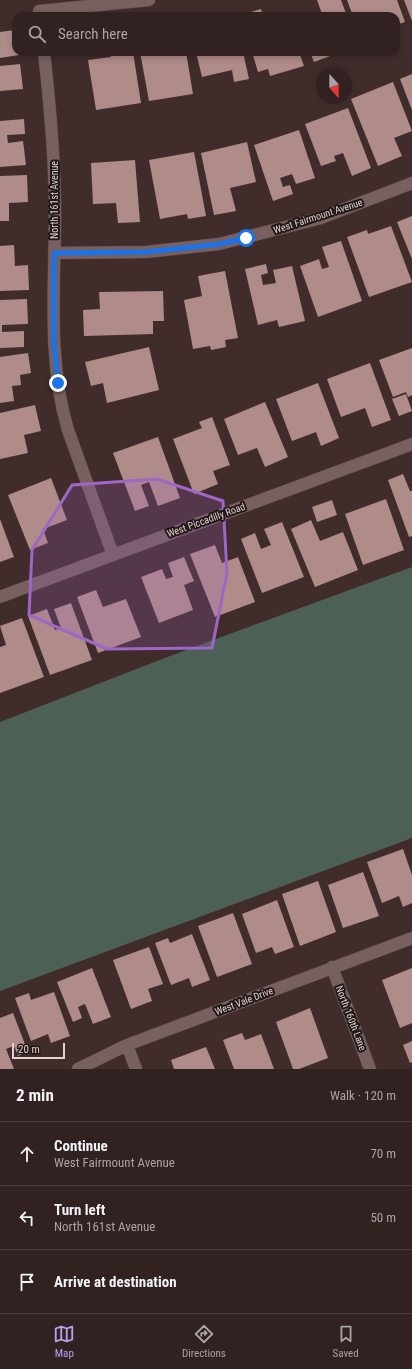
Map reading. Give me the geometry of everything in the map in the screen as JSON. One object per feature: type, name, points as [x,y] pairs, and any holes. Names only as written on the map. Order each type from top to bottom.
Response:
[{"type":"street","points":[[39,9],[149,0]]},
{"type":"street","name":"North 161st Avenue","points":[[44,56],[54,166],[54,343],[63,413],[113,555]]},
{"type":"street","name":"West Fairmount Avenue","points":[[54,253],[146,252],[220,244],[321,218],[412,183]]},
{"type":"street","name":"West Piccadilly Road","points":[[0,597],[412,444]]},
{"type":"street","name":"West Vale Drive","points":[[78,1069],[127,1045],[412,938]]},
{"type":"street","name":"North 160th Lane","points":[[332,967],[370,1069]]},
{"type":"street","points":[[127,1045],[136,1069]]},
{"type":"highlighted area","points":[[157,479],[223,501],[227,573],[212,648],[107,649],[29,615],[32,550],[72,485]]},
{"type":"green space","points":[[412,567],[412,838],[0,991],[0,722],[170,656]]},
{"type":"building","points":[[317,0],[341,0],[346,12],[321,12]]},
{"type":"building","points":[[347,0],[397,0],[405,22],[400,24],[400,12],[352,12]]},
{"type":"building","points":[[404,0],[412,0],[412,21]]},
{"type":"building","points":[[261,9],[262,12],[250,12]]},
{"type":"building","points":[[12,30],[13,56],[0,58],[0,32]]},
{"type":"building","points":[[134,56],[141,103],[96,110],[88,60]]},
{"type":"building","points":[[141,56],[187,56],[193,94],[149,101]]},
{"type":"building","points":[[197,56],[244,56],[249,79],[234,82],[232,70],[202,77]]},
{"type":"building","points":[[253,56],[300,56],[304,66],[270,76],[268,69],[258,72]]},
{"type":"building","points":[[312,56],[330,56],[314,62]]},
{"type":"building","points":[[20,64],[23,89],[0,91],[0,66]]},
{"type":"building","points":[[412,74],[412,110],[400,79]]},
{"type":"building","points":[[393,82],[412,131],[394,138],[402,156],[378,166],[352,99]]},
{"type":"building","points":[[348,108],[371,168],[352,176],[343,153],[334,156],[336,161],[321,166],[305,124]]},
{"type":"building","points":[[24,119],[25,134],[7,135],[8,143],[23,141],[26,165],[0,167],[0,121]]},
{"type":"building","points":[[299,130],[315,178],[296,184],[292,174],[280,178],[283,187],[290,185],[293,194],[273,201],[254,145]]},
{"type":"building","points":[[247,142],[256,182],[230,188],[236,211],[214,215],[201,153]]},
{"type":"building","points":[[194,152],[206,216],[188,219],[187,214],[160,219],[149,160]]},
{"type":"building","points":[[135,160],[140,222],[118,223],[116,203],[93,204],[91,163]]},
{"type":"building","points":[[27,175],[28,202],[9,203],[9,221],[0,221],[0,176]]},
{"type":"building","points":[[412,216],[412,259],[397,222]]},
{"type":"building","points":[[391,226],[412,282],[369,297],[347,237],[367,230],[368,234]]},
{"type":"building","points":[[341,241],[362,301],[318,317],[300,266],[319,259],[322,269],[329,267],[322,247]]},
{"type":"building","points":[[14,245],[15,266],[28,265],[29,290],[0,291],[0,246]]},
{"type":"building","points":[[266,264],[268,273],[261,275],[263,285],[276,283],[273,270],[292,266],[305,321],[279,327],[277,320],[258,325],[245,269]]},
{"type":"building","points":[[225,271],[238,338],[225,340],[226,347],[211,350],[210,346],[193,349],[184,300],[202,296],[198,276]]},
{"type":"building","points":[[163,291],[164,321],[153,321],[153,334],[84,336],[83,310],[100,309],[99,292]]},
{"type":"building","points":[[27,299],[28,324],[2,325],[2,332],[24,331],[24,347],[0,348],[0,300]]},
{"type":"building","points":[[149,347],[159,390],[107,403],[103,383],[91,386],[85,362]]},
{"type":"building","points":[[412,348],[412,395],[408,397],[406,392],[393,397],[379,360]]},
{"type":"building","points":[[28,353],[31,373],[20,375],[21,385],[12,386],[14,401],[0,403],[0,357]]},
{"type":"building","points":[[370,363],[391,420],[372,427],[365,408],[341,417],[327,379]]},
{"type":"building","points":[[318,383],[339,438],[321,446],[316,432],[292,441],[276,399]]},
{"type":"building","points":[[406,394],[412,411],[399,416],[392,399]]},
{"type":"building","points":[[265,402],[288,457],[265,467],[257,448],[238,455],[224,419]]},
{"type":"building","points":[[35,405],[41,431],[24,435],[28,453],[0,459],[0,413]]},
{"type":"building","points":[[212,417],[230,465],[213,471],[218,484],[194,494],[173,439],[202,428],[199,422]]},
{"type":"building","points":[[158,437],[180,498],[158,506],[149,482],[141,485],[149,506],[135,511],[113,453]]},
{"type":"building","points":[[403,474],[410,491],[412,491],[412,536],[409,537],[388,480]]},
{"type":"building","points":[[51,478],[67,520],[43,529],[48,543],[30,550],[8,495]]},
{"type":"building","points":[[386,499],[404,550],[363,565],[345,514]]},
{"type":"building","points":[[332,500],[337,515],[317,522],[312,507]]},
{"type":"building","points":[[0,519],[14,557],[0,562]]},
{"type":"building","points":[[311,520],[320,541],[343,532],[358,570],[315,587],[291,529]]},
{"type":"building","points":[[282,522],[304,577],[262,593],[241,539],[255,533],[261,549],[271,545],[264,529]]},
{"type":"building","points":[[215,545],[222,563],[238,557],[255,602],[215,617],[190,554]]},
{"type":"building","points":[[184,557],[194,581],[184,585],[193,610],[159,623],[141,577],[162,569],[166,579],[173,577],[168,563]]},
{"type":"building","points":[[96,590],[103,607],[126,599],[141,637],[98,653],[77,597]]},
{"type":"building","points":[[71,603],[92,660],[50,675],[28,616],[47,609],[55,630],[61,628],[54,609]]},
{"type":"building","points":[[22,618],[44,677],[0,693],[0,647],[6,645],[0,626]]},
{"type":"building","points":[[403,849],[412,875],[412,903],[403,907],[399,896],[382,903],[367,862]]},
{"type":"building","points":[[363,872],[379,916],[343,928],[328,885]]},
{"type":"building","points":[[318,881],[336,932],[300,946],[282,894]]},
{"type":"building","points":[[277,900],[294,947],[275,954],[272,947],[256,953],[242,914]]},
{"type":"building","points":[[233,913],[252,964],[217,977],[198,926]]},
{"type":"building","points":[[192,934],[210,980],[192,987],[189,978],[171,985],[155,943],[168,938],[170,943]]},
{"type":"building","points":[[149,947],[163,984],[148,989],[152,1001],[131,1009],[113,960]]},
{"type":"building","points":[[92,968],[111,1017],[93,1024],[85,1004],[78,1007],[82,1018],[73,1022],[57,982]]},
{"type":"building","points":[[412,968],[412,1023],[400,1028],[382,980]]},
{"type":"building","points":[[54,992],[70,1036],[51,1043],[48,1034],[31,1041],[15,998],[29,993],[31,1000]]},
{"type":"building","points":[[310,1008],[328,1058],[299,1069],[293,1069],[276,1022]]},
{"type":"building","points":[[13,1013],[28,1052],[18,1056],[14,1046],[6,1049],[14,1069],[0,1069],[0,1018]]},
{"type":"building","points":[[242,1033],[245,1040],[261,1034],[274,1069],[234,1069],[223,1040]]},
{"type":"building","points":[[412,1041],[412,1062],[410,1063],[403,1045]]},
{"type":"building","points":[[206,1047],[215,1069],[174,1069],[171,1060]]},
{"type":"route","points":[[58,383],[54,343],[54,253],[146,252],[220,244],[246,238]]}]
